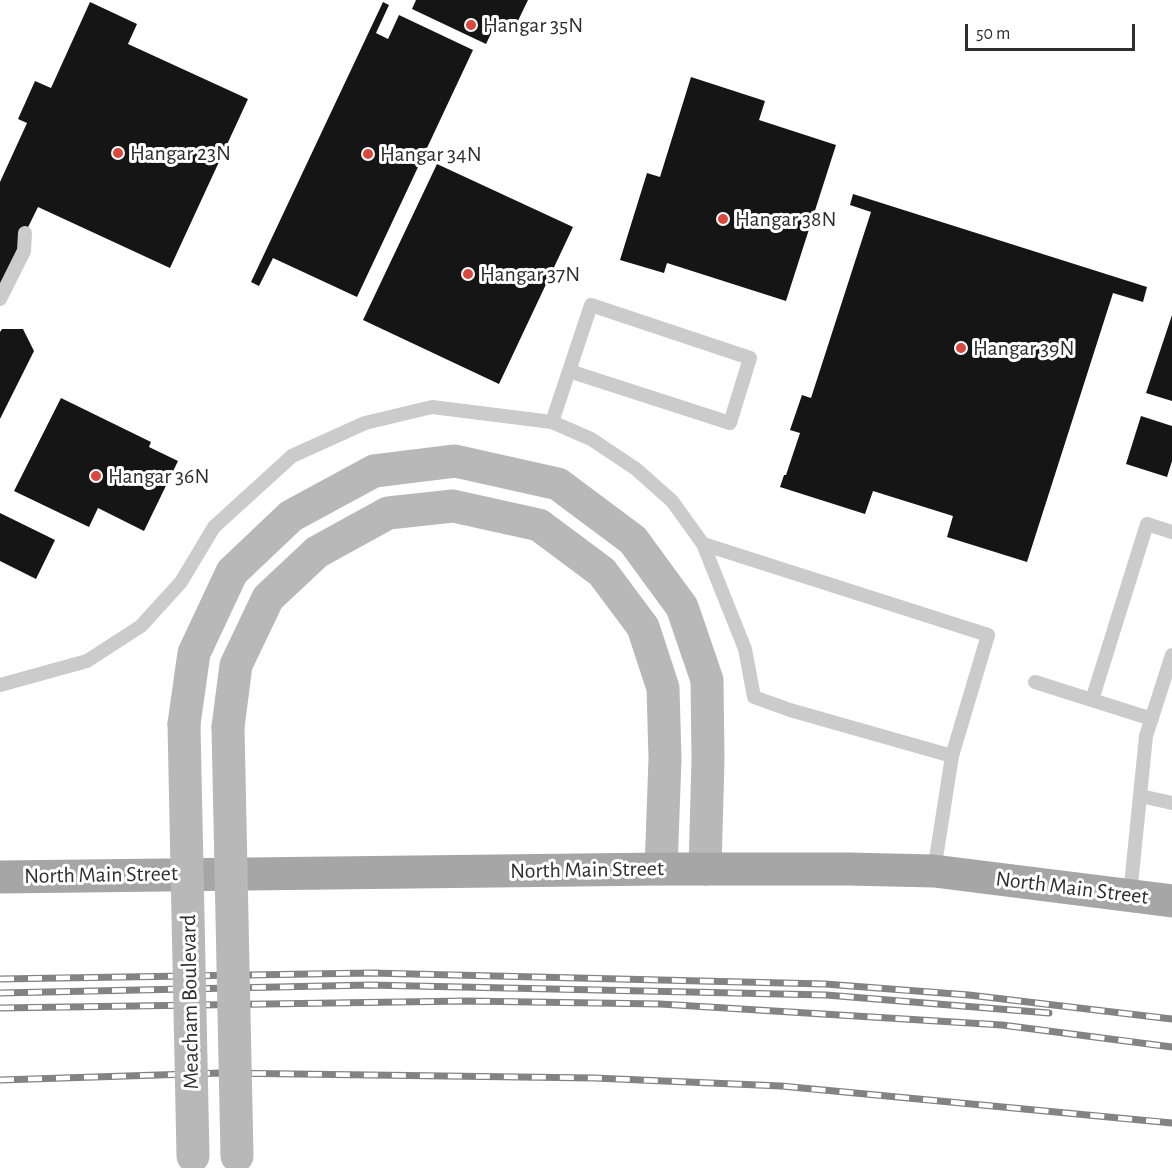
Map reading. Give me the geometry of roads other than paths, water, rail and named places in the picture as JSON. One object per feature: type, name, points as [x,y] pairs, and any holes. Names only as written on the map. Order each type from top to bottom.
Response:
[{"type":"main road","name":"Meacham Boulevard","points":[[193,1162],[184,724],[194,653],[232,572],[291,516],[374,471],[456,461],[558,484],[633,540],[682,607],[707,680],[708,759],[705,869]]},
{"type":"main road","name":"Meacham Boulevard","points":[[237,1162],[228,727],[236,665],[268,598],[316,552],[388,513],[453,506],[539,525],[602,572],[643,627],[663,688],[665,759],[661,869]]},
{"type":"main road","name":"North Main Street","points":[[0,877],[848,869],[934,871],[1172,901]]},
{"type":"lane","points":[[0,299],[24,251],[25,233]]},
{"type":"lane","points":[[552,422],[569,371],[591,305],[750,358],[730,423],[569,371]]},
{"type":"lane","points":[[0,685],[87,661],[141,626],[181,582],[214,527],[292,456],[365,423],[432,407],[552,422],[591,439],[636,469],[672,501],[703,544],[745,649],[754,697],[790,710],[952,756]]},
{"type":"lane","points":[[1092,700],[1147,524],[1172,532]]},
{"type":"lane","points":[[703,544],[988,635],[952,756],[934,871]]},
{"type":"lane","points":[[1130,895],[1146,736],[1172,656]]},
{"type":"lane","points":[[1035,682],[1152,719]]},
{"type":"lane","points":[[1140,796],[1172,803]]},
{"type":"railway","points":[[0,979],[371,973],[825,984],[969,995],[1172,1019]]},
{"type":"railway","points":[[0,993],[369,985],[826,995],[1049,1013]]},
{"type":"railway","points":[[0,1008],[466,1001],[660,1004],[1002,1025],[1172,1047]]},
{"type":"railway","points":[[0,1080],[221,1073],[594,1078],[781,1086],[1172,1123]]},
{"type":"place","name":"Hangar 35N","points":[[471,25]]},
{"type":"place","name":"Hangar 23N","points":[[118,153]]},
{"type":"place","name":"Hangar 34N","points":[[368,154]]},
{"type":"place","name":"Hangar 38N","points":[[723,219]]},
{"type":"place","name":"Hangar 37N","points":[[468,274]]},
{"type":"place","name":"Hangar 39N","points":[[961,348]]},
{"type":"place","name":"Hangar 36N","points":[[96,476]]}]
